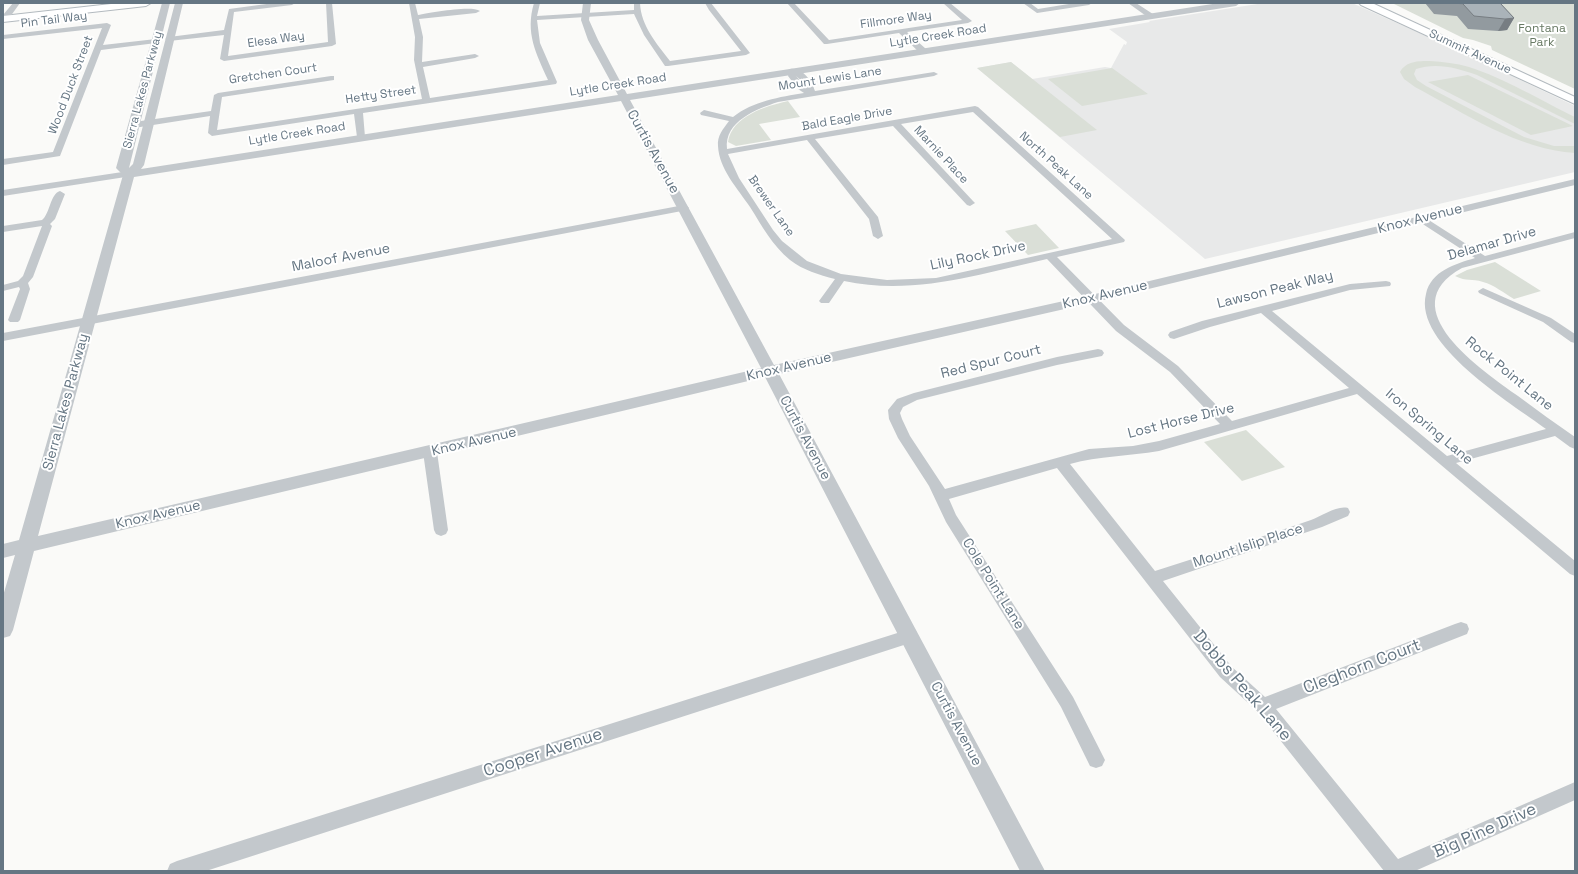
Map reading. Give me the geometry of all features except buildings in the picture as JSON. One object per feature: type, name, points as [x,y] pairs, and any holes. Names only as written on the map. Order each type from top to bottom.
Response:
[{"type":"main road","points":[[6,15],[113,3]]},
{"type":"main road","points":[[6,15],[146,3]]},
{"type":"main road","name":"Summit Avenue","points":[[1364,3],[1575,101]]},
{"type":"main road","name":"Summit Avenue","points":[[1378,3],[1575,95]]},
{"type":"street","points":[[6,15],[17,3]]},
{"type":"street","name":"Sierra Lakes Parkway","points":[[129,174],[122,168],[166,3]]},
{"type":"street","name":"Sierra Lakes Parkway","points":[[3,630],[129,174],[138,165],[179,3]]},
{"type":"street","points":[[170,39],[227,32],[231,10],[292,3]]},
{"type":"street","name":"Elesa Way","points":[[227,32],[224,59],[332,44],[329,3]]},
{"type":"street","points":[[412,3],[419,37],[418,57],[426,101]]},
{"type":"street","points":[[537,3],[533,18],[637,12]]},
{"type":"street","name":"Curtis Avenue","points":[[587,3],[585,15],[587,27],[1033,871]]},
{"type":"street","points":[[637,3],[637,12],[641,23],[668,64],[746,53],[711,9],[708,3]]},
{"type":"street","name":"Fillmore Way","points":[[790,3],[827,42],[968,21],[946,3]]},
{"type":"street","points":[[1026,3],[1037,11],[1089,3]]},
{"type":"street","points":[[1131,3],[1152,16]]},
{"type":"street","name":"Lytle Creek Road","points":[[3,193],[1236,3]]},
{"type":"street","points":[[415,17],[466,11],[476,12]]},
{"type":"street","name":"Hetty Street","points":[[215,113],[212,133],[553,82],[536,40],[532,27],[533,18]]},
{"type":"street","name":"Pin Tail Way","points":[[3,37],[107,24]]},
{"type":"street","name":"Wood Duck Street","points":[[3,162],[57,154],[107,24]]},
{"type":"street","points":[[900,30],[923,51]]},
{"type":"street","points":[[98,48],[156,41]]},
{"type":"street","points":[[419,65],[475,56]]},
{"type":"street","points":[[793,71],[792,76],[801,87],[811,94]]},
{"type":"street","name":"Mount Lewis Lane","points":[[734,120],[746,112],[768,103],[811,94],[934,74]]},
{"type":"street","name":"Gretchen Court","points":[[215,113],[218,95],[330,78]]},
{"type":"street","name":"Bald Eagle Drive","points":[[723,152],[975,109]]},
{"type":"street","name":"North Peak Lane","points":[[975,109],[1120,240]]},
{"type":"street","points":[[358,110],[361,137]]},
{"type":"street","points":[[134,125],[215,113]]},
{"type":"street","points":[[704,113],[734,120]]},
{"type":"street","name":"Brewer Lane","points":[[734,120],[726,130],[722,140],[723,152],[728,167],[774,238],[792,256],[807,265],[841,278]]},
{"type":"street","name":"Marnie Place","points":[[895,123],[970,203]]},
{"type":"street","points":[[810,138],[874,219],[878,236]]},
{"type":"street","name":"Knox Avenue","points":[[3,551],[770,371],[1091,298],[1575,182]]},
{"type":"street","points":[[6,288],[22,283],[28,277],[46,224],[50,219],[60,194]]},
{"type":"street","name":"Maloof Avenue","points":[[3,337],[684,208]]},
{"type":"street","points":[[1426,218],[1488,258]]},
{"type":"street","points":[[3,229],[46,224]]},
{"type":"street","name":"Delamar Drive","points":[[1429,296],[1438,280],[1446,272],[1458,266],[1575,235]]},
{"type":"street","name":"Lily Rock Drive","points":[[841,278],[877,283],[910,284],[936,281],[1120,240]]},
{"type":"street","points":[[1050,256],[1120,328],[1174,370],[1229,425]]},
{"type":"street","points":[[825,301],[841,278]]},
{"type":"street","points":[[14,320],[25,289],[22,283]]},
{"type":"street","name":"Lawson Peak Way","points":[[1174,335],[1206,324],[1350,287],[1386,284]]},
{"type":"street","points":[[1483,291],[1547,320],[1575,339]]},
{"type":"street","name":"Rock Point Lane","points":[[1429,296],[1430,315],[1444,340],[1476,370],[1575,444]]},
{"type":"street","name":"Iron Spring Lane","points":[[1263,309],[1575,570]]},
{"type":"street","name":"Red Spur Court","points":[[895,408],[899,404],[914,397],[1057,361],[1098,353]]},
{"type":"street","name":"Lost Horse Drive","points":[[940,496],[1089,454],[1147,449],[1359,389]]},
{"type":"street","name":"Cole Point Lane","points":[[895,408],[893,414],[898,427],[940,496],[951,518],[1067,702],[1096,760]]},
{"type":"street","points":[[1445,461],[1556,431]]},
{"type":"street","points":[[430,452],[441,530]]},
{"type":"street","name":"Dobbs Peak Lane","points":[[1060,463],[1153,578],[1226,672],[1263,706],[1395,870]]},
{"type":"street","name":"Mount Islip Place","points":[[1153,578],[1317,523],[1343,512]]},
{"type":"street","name":"Cleghorn Court","points":[[1263,706],[1462,629]]},
{"type":"street","name":"Cooper Avenue","points":[[177,871],[910,636]]},
{"type":"street","name":"Big Pine Drive","points":[[1395,870],[1575,791]]},
{"type":"shaded area","points":[[1264,3],[1352,3],[1451,47],[1575,106],[1575,172],[1205,259],[977,68],[1011,62],[1032,79],[1105,67],[1111,68],[1124,44],[1126,45],[1127,42],[1109,29],[1150,22],[1149,21]]},
{"type":"green space","name":"Fontana Park","points":[[1392,3],[1575,3],[1575,89],[1492,50],[1491,46],[1463,38]]},
{"type":"green space","points":[[1430,61],[1445,62],[1469,67],[1482,72],[1509,83],[1575,117],[1575,124],[1477,75],[1462,70],[1431,66],[1416,69],[1414,74],[1417,80],[1426,86],[1524,137],[1554,146],[1575,146],[1575,153],[1533,145],[1492,129],[1415,87],[1404,79],[1400,72],[1409,64]]},
{"type":"green space","points":[[1011,62],[1097,130],[1060,137],[977,68]]},
{"type":"green space","points":[[1112,68],[1148,94],[1082,106],[1048,79]]},
{"type":"green space","points":[[1468,75],[1573,126],[1531,135],[1428,82]]},
{"type":"green space","points":[[788,101],[800,117],[759,124],[771,140],[736,146],[728,142],[736,125],[743,119],[760,109]]},
{"type":"green space","points":[[1036,224],[1059,248],[1028,255],[1005,231]]},
{"type":"green space","points":[[1495,262],[1541,291],[1514,299],[1487,283],[1463,279],[1455,276],[1467,270]]},
{"type":"green space","points":[[1246,430],[1285,467],[1242,481],[1204,442]]}]
